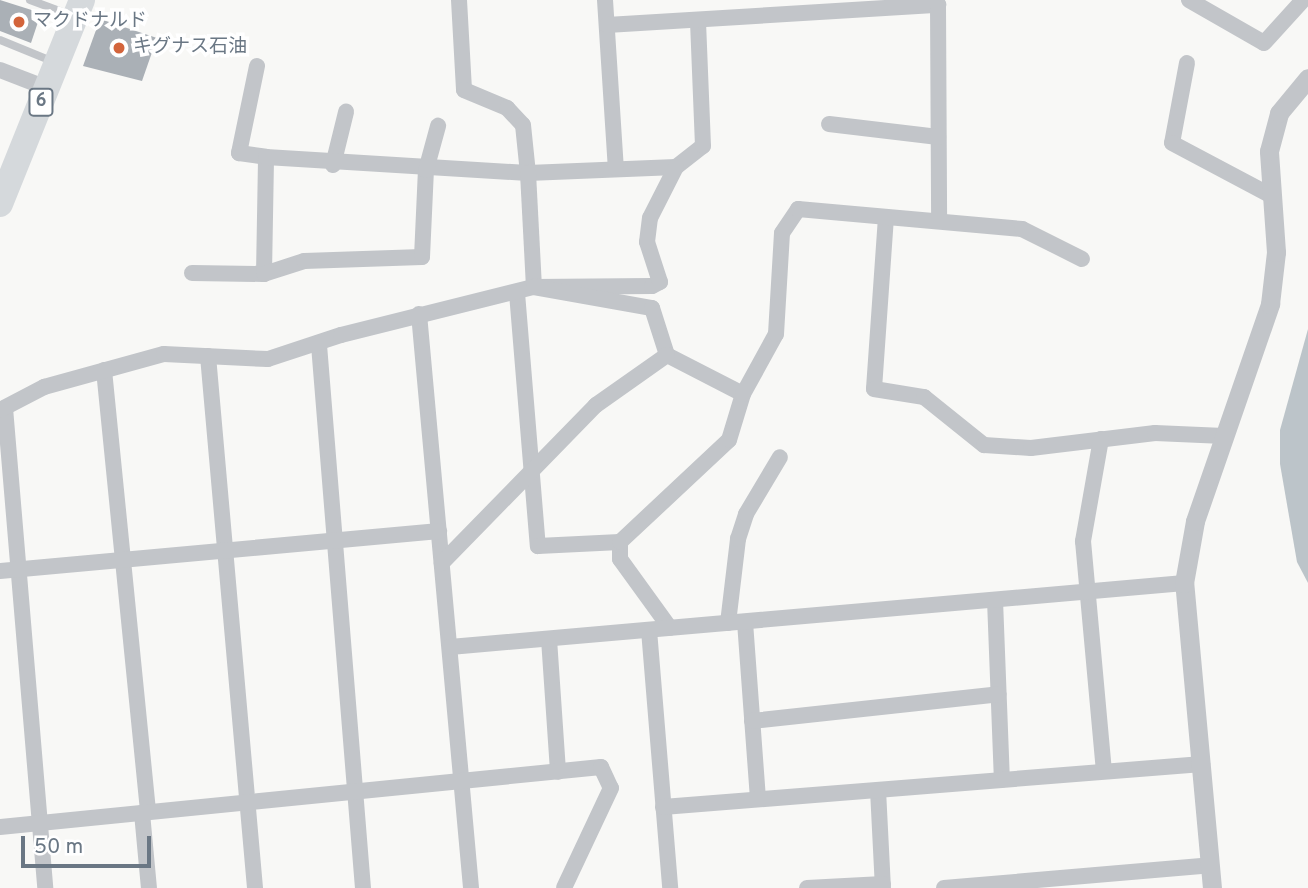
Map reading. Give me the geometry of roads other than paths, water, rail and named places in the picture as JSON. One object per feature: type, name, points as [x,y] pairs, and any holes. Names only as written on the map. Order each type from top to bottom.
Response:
[{"type":"highway","name":"6","points":[[0,204],[76,14]]},
{"type":"street","points":[[76,14],[99,0]]},
{"type":"street","points":[[459,0],[464,90],[507,108],[523,125],[534,288]]},
{"type":"street","points":[[605,0],[616,168]]},
{"type":"street","points":[[1189,0],[1264,43],[1303,0]]},
{"type":"street","points":[[607,25],[938,3],[939,221]]},
{"type":"street","points":[[45,888],[2,409],[44,387],[164,354],[268,359],[419,314],[534,288],[660,282],[648,242],[650,218],[676,166],[703,146],[698,20]]},
{"type":"street","points":[[1187,63],[1171,143],[1274,197]]},
{"type":"street","points":[[257,66],[239,153],[333,165],[426,170],[528,173],[676,166]]},
{"type":"street","points":[[0,70],[47,88]]},
{"type":"street","points":[[1212,888],[1184,583],[1195,521],[1270,304],[1276,252],[1269,151],[1279,113],[1308,78]]},
{"type":"street","points":[[333,165],[346,112]]},
{"type":"street","points":[[829,124],[938,137]]},
{"type":"street","points":[[192,273],[264,274],[304,261],[422,257],[426,170],[438,126]]},
{"type":"street","points":[[264,274],[266,157]]},
{"type":"street","points":[[517,293],[538,546],[620,542],[715,458],[729,440],[743,394],[776,334],[782,233],[798,209],[1022,229],[1082,259]]},
{"type":"street","points":[[886,217],[874,388],[924,397],[984,445],[1031,448],[1154,433],[1224,436]]},
{"type":"street","points":[[534,288],[652,308],[667,355],[743,394]]},
{"type":"street","points":[[419,314],[471,888]]},
{"type":"street","points":[[319,345],[363,888]]},
{"type":"street","points":[[442,563],[596,405],[667,355]]},
{"type":"street","points":[[208,356],[255,888]]},
{"type":"street","points":[[104,370],[145,813],[149,888]]},
{"type":"street","points":[[1101,439],[1083,541],[1091,592],[1104,771]]},
{"type":"street","points":[[758,799],[752,721],[737,622],[738,539],[746,514],[780,457]]},
{"type":"street","points":[[0,571],[439,531]]},
{"type":"street","points":[[620,542],[620,559],[670,628]]},
{"type":"street","points":[[450,647],[1184,583]]},
{"type":"street","points":[[995,600],[1002,780]]},
{"type":"street","points":[[649,630],[670,888]]},
{"type":"street","points":[[549,639],[558,772]]},
{"type":"street","points":[[752,721],[999,694]]},
{"type":"street","points":[[663,807],[1202,764]]},
{"type":"street","points":[[0,827],[601,767],[611,788],[564,888]]},
{"type":"street","points":[[807,888],[883,886],[878,790]]},
{"type":"street","points":[[944,888],[1210,865]]},
{"type":"lane","points":[[30,0],[76,14]]},
{"type":"lane","points":[[0,40],[57,63]]},
{"type":"place","name":"マクドナルド","points":[[19,22]]},
{"type":"place","name":"キグナス石油","points":[[119,48]]}]
